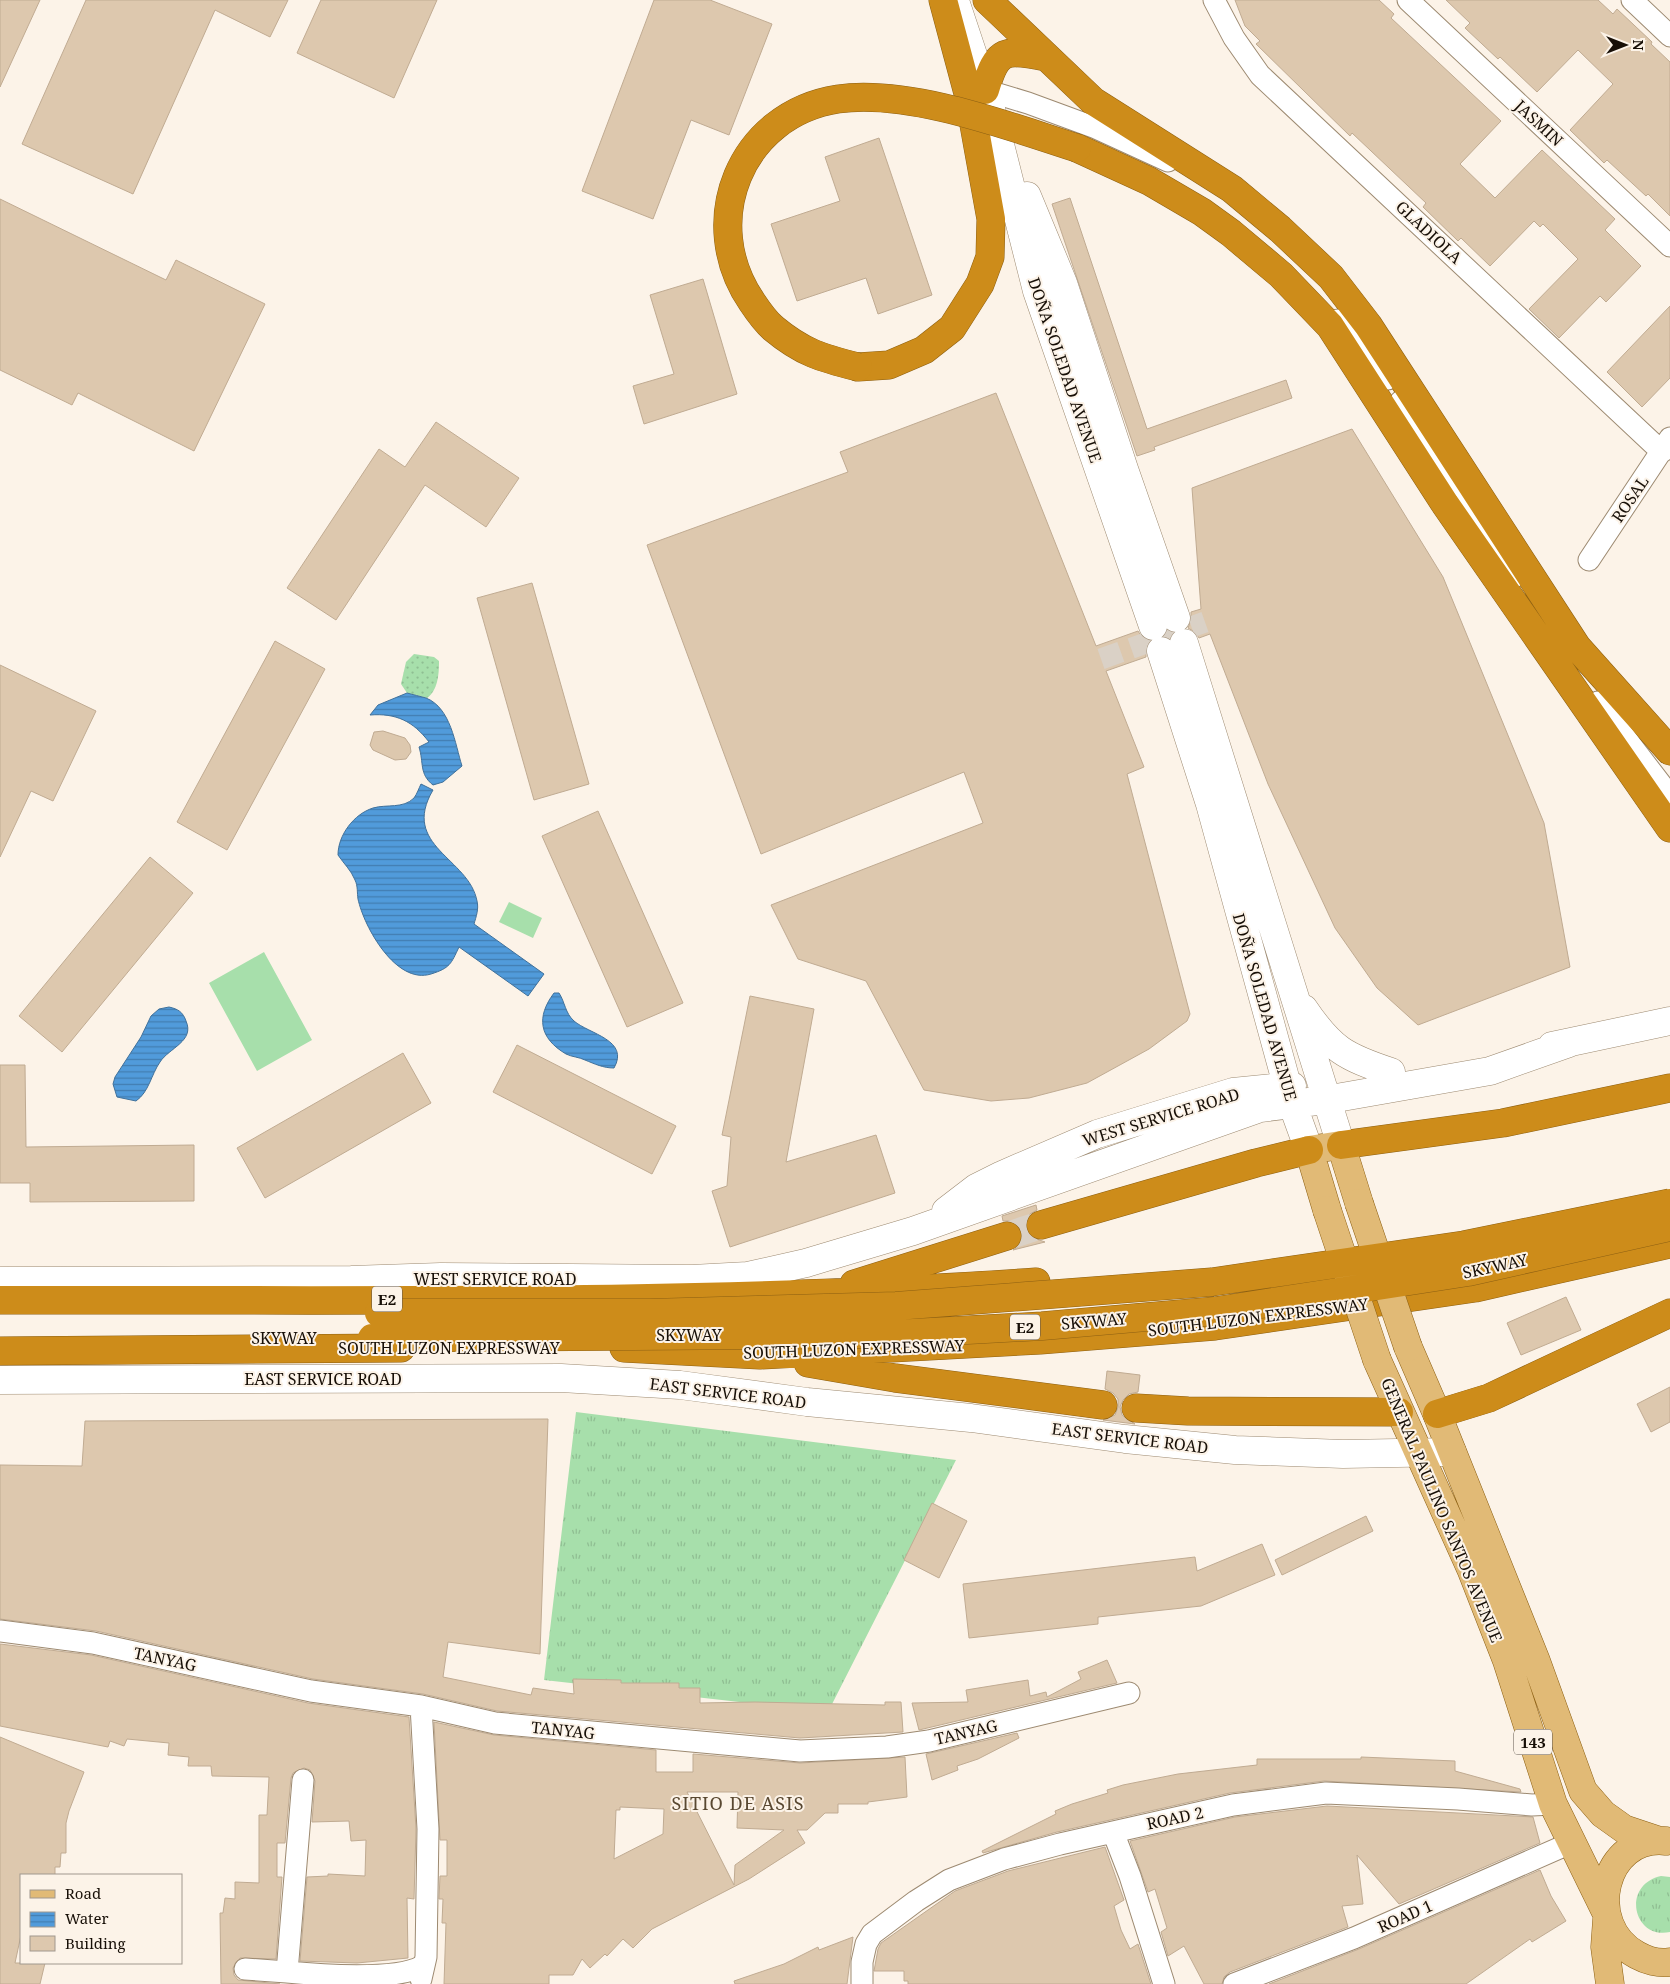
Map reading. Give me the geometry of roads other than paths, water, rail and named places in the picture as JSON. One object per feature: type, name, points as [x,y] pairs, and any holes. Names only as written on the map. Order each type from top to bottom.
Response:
[{"type":"highway","points":[[943,0],[981,99],[991,219],[990,257],[980,284],[952,328],[924,350],[889,365],[858,367],[816,357],[772,327],[743,290],[729,250],[728,215],[737,175],[759,141],[791,114],[836,99],[862,97],[909,102],[992,120],[1077,148],[1149,180],[1231,233],[1281,275],[1330,326],[1456,520],[1670,828]]},
{"type":"highway","points":[[987,0],[1093,101],[1232,189],[1280,229],[1331,277],[1368,325],[1577,647],[1670,751]]},
{"type":"highway","points":[[981,99],[992,67],[1002,56],[1017,52],[1048,58]]},
{"type":"highway","points":[[1341,1145],[1502,1123],[1670,1088]]},
{"type":"highway","points":[[1041,1225],[1256,1162],[1309,1150]]},
{"type":"highway","name":"E2","points":[[0,1300],[637,1299],[892,1292],[1208,1269],[1461,1236],[1670,1192]]},
{"type":"highway","name":"SKYWAY","points":[[0,1316],[650,1313],[906,1305],[1212,1282],[1464,1245],[1670,1203]]},
{"type":"highway","name":"SKYWAY","points":[[0,1340],[895,1334],[1042,1326],[1215,1311],[1468,1272],[1670,1227]]},
{"type":"highway","points":[[773,1296],[850,1285],[1007,1236]]},
{"type":"highway","name":"SOUTH LUZON EXPRESSWAY","points":[[0,1351],[636,1348],[760,1355],[1040,1340],[1215,1326],[1475,1288],[1670,1244]]},
{"type":"highway","points":[[1437,1414],[1489,1398],[1670,1313]]},
{"type":"highway","points":[[760,1355],[895,1378],[1103,1405]]},
{"type":"highway","points":[[1136,1408],[1188,1411],[1399,1412]]},
{"type":"main road","name":"DOÑA SOLEDAD AVENUE","points":[[955,0],[981,99],[1037,291],[1164,622]]},
{"type":"main road","name":"DOÑA SOLEDAD AVENUE","points":[[1377,1360],[1290,1095],[1210,804],[1173,647],[1232,791],[1322,1091],[1408,1348]]},
{"type":"main road","points":[[1290,987],[1322,1035],[1338,1049],[1354,1060],[1391,1072]]},
{"type":"main road","name":"WEST SERVICE ROAD","points":[[1322,1091],[1391,1072],[1569,1043],[1670,1021]]},
{"type":"main road","name":"WEST SERVICE ROAD","points":[[0,1281],[351,1280],[441,1277],[692,1279],[748,1276],[867,1246],[922,1228],[976,1188],[1097,1134],[1233,1092],[1290,1095],[1490,1071],[1569,1043]]},
{"type":"main road","points":[[1309,1150],[1341,1145]]},
{"type":"main road","name":"GENERAL PAULINO SANTOS AVENUE","points":[[1408,1348],[1437,1414],[1536,1661],[1583,1791],[1603,1814],[1624,1829],[1664,1841]]},
{"type":"main road","name":"GENERAL PAULINO SANTOS AVENUE","points":[[1377,1360],[1471,1569],[1507,1661],[1553,1804],[1573,1842],[1606,1914],[1605,1947],[1610,1984]]},
{"type":"main road","name":"EAST SERVICE ROAD","points":[[0,1380],[561,1378],[680,1385],[807,1402],[1235,1450],[1418,1454],[1452,1452]]},
{"type":"main road","points":[[1399,1412],[1437,1414]]},
{"type":"main road","name":"143","points":[[1664,1841],[1638,1846],[1621,1858],[1610,1875],[1604,1895],[1606,1914],[1613,1934],[1627,1950],[1645,1959],[1670,1962]]},
{"type":"street","name":"GLADIOLA","points":[[1214,0],[1234,38],[1260,75],[1666,445]]},
{"type":"street","name":"JASMIN","points":[[1408,0],[1670,246]]},
{"type":"street","points":[[1632,0],[1666,25]]},
{"type":"street","points":[[981,99],[1028,103],[1096,128],[1164,158],[1261,220],[1338,297],[1542,627],[1670,796]]},
{"type":"street","name":"ROSAL","points":[[1589,560],[1666,445]]},
{"type":"street","points":[[1542,627],[1563,647],[1670,772]]},
{"type":"street","name":"TANYAG","points":[[0,1631],[93,1643],[311,1690],[421,1706],[495,1723],[800,1751],[887,1747],[929,1741],[1129,1693]]},
{"type":"street","points":[[245,1969],[287,1972],[313,1979],[403,1974],[421,1975],[426,1957],[428,1829],[421,1706]]},
{"type":"street","points":[[287,1972],[303,1780]]},
{"type":"street","name":"ROAD 2","points":[[862,1984],[862,1962],[866,1944],[872,1934],[916,1901],[949,1880],[1004,1859],[1233,1805],[1326,1793],[1458,1799],[1532,1806],[1553,1804]]},
{"type":"street","points":[[1113,1832],[1130,1876],[1164,1984]]},
{"type":"street","name":"ROAD 1","points":[[1234,1984],[1354,1938],[1573,1842]]},
{"type":"water","points":[[407,693],[426,698],[434,703],[447,718],[462,766],[443,782],[433,785],[426,777],[419,747],[429,742],[417,729],[396,717],[370,715],[378,705]]},
{"type":"water","points":[[421,784],[433,790],[425,809],[425,825],[430,838],[462,873],[471,886],[477,901],[477,913],[474,924],[544,974],[528,996],[459,947],[452,961],[442,970],[431,974],[418,975],[406,971],[384,951],[367,924],[361,911],[355,880],[338,855],[341,840],[348,826],[360,815],[373,808],[405,804],[414,798]]},
{"type":"water","points":[[554,993],[559,993],[569,1015],[574,1021],[612,1044],[617,1051],[614,1068],[603,1067],[568,1055],[550,1041],[543,1026],[543,1019],[544,1010]]},
{"type":"water","points":[[169,1007],[180,1011],[185,1018],[188,1028],[187,1034],[180,1044],[160,1062],[144,1093],[136,1101],[117,1097],[113,1084],[115,1077],[141,1037],[151,1016],[159,1009]]},
{"type":"tunnel","points":[[1101,659],[1205,622]]},
{"type":"tunnel","points":[[1007,1236],[1041,1225]]},
{"type":"district","name":"SITIO DE ASIS","points":[[738,1803]]}]
